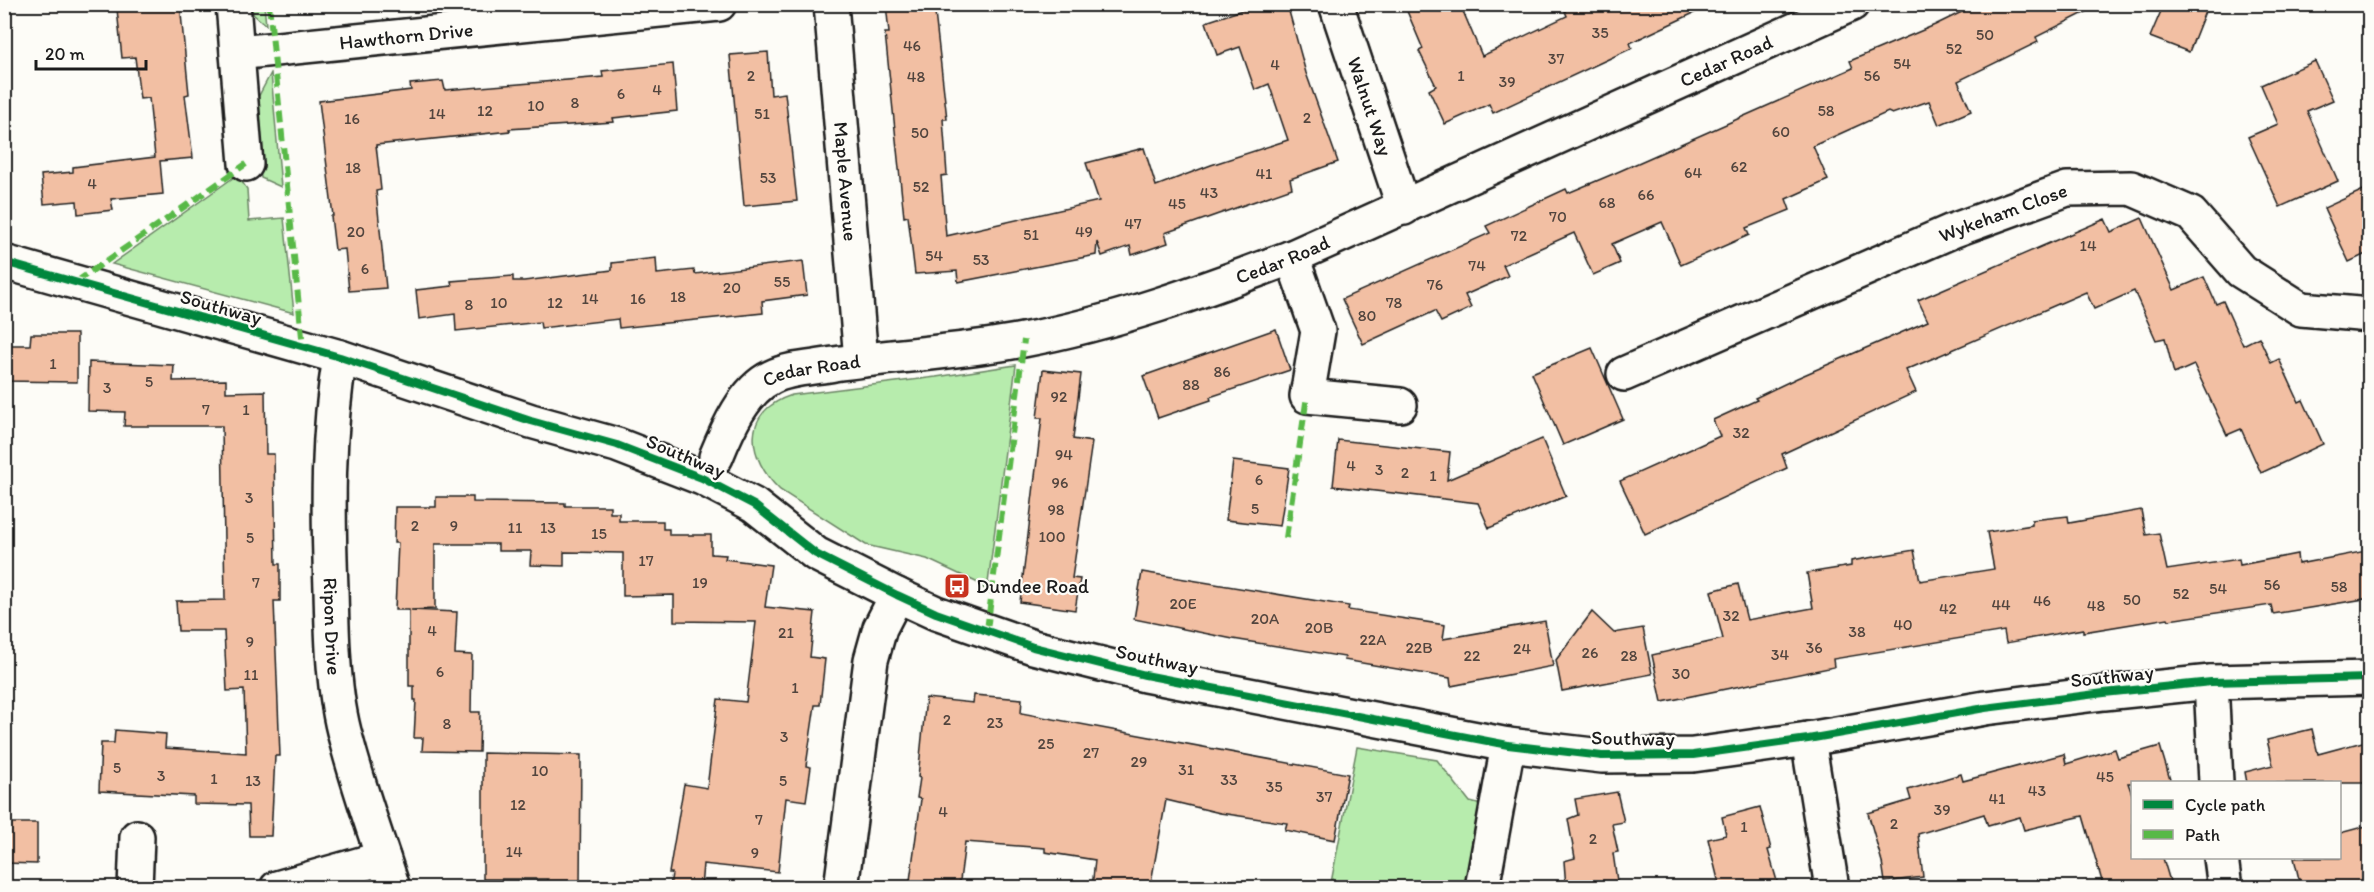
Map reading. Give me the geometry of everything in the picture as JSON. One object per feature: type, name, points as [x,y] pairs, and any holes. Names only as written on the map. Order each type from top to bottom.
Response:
[{"type":"street","points":[[233,4],[246,164]]},
{"type":"street","name":"Hawthorn Drive","points":[[237,53],[719,4]]},
{"type":"street","name":"Maple Avenue","points":[[831,4],[861,360]]},
{"type":"street","name":"Walnut Way","points":[[1336,4],[1404,208]]},
{"type":"street","name":"Cedar Road","points":[[716,457],[730,424],[759,384],[788,372],[861,360],[951,351],[1024,340],[1144,309],[1218,285],[1292,257],[1404,208],[1852,4]]},
{"type":"street","name":"Wykeham Close","points":[[1624,374],[1952,231],[2067,189],[2131,188],[2191,214],[2241,271],[2301,309],[2370,315]]},
{"type":"street","points":[[1292,257],[1318,331],[1307,396],[1400,405]]},
{"type":"street","name":"Southway","points":[[4,262],[340,357],[531,421],[617,445],[702,478],[754,506],[816,554],[897,595],[936,613],[1033,647],[1145,675],[1508,745],[1602,756],[1693,755],[1808,740],[1985,708],[2104,693],[2211,682],[2370,678]]},
{"type":"street","name":"Ripon Drive","points":[[340,357],[332,404],[329,460],[328,519],[333,653],[345,737],[388,873]]},
{"type":"street","points":[[841,888],[871,660],[880,628],[897,595]]},
{"type":"street","points":[[2211,682],[2216,781]]},
{"type":"street","points":[[1808,740],[1832,888]]},
{"type":"street","points":[[1482,888],[1508,745]]},
{"type":"street","points":[[135,888],[137,837]]},
{"type":"street","points":[[2221,859],[2225,888]]},
{"type":"street","points":[[277,888],[388,873]]},
{"type":"green space","points":[[248,5],[264,5],[266,25],[254,15]]},
{"type":"green space","points":[[271,73],[281,187],[261,178],[254,105]]},
{"type":"green space","points":[[237,175],[247,189],[249,221],[284,218],[294,313],[112,264]]},
{"type":"green space","points":[[1016,365],[987,591],[976,582],[927,559],[866,545],[780,490],[761,464],[754,437],[757,424],[764,413],[775,403],[792,395]]},
{"type":"green space","points":[[1357,747],[1437,760],[1470,802],[1482,805],[1471,887],[1330,888]]},
{"type":"building","points":[[129,4],[180,4],[189,94],[185,95],[193,158],[160,161],[163,194],[111,199],[113,210],[78,214],[77,201],[44,204],[41,175],[73,172],[73,167],[155,157],[149,98],[140,99],[135,57],[122,58],[117,9],[130,7]]},
{"type":"building","points":[[886,4],[934,4],[947,119],[943,119],[947,175],[941,176],[946,236],[1099,201],[1086,163],[1144,148],[1156,186],[1288,140],[1269,84],[1255,90],[1240,47],[1217,55],[1206,22],[1260,4],[1287,4],[1306,73],[1338,162],[1290,179],[1292,188],[1165,233],[1168,243],[1132,255],[1130,246],[1102,256],[1097,242],[1096,255],[958,282],[957,271],[915,274],[908,216],[904,217],[885,33],[889,33]]},
{"type":"building","points":[[1404,4],[1460,4],[1482,56],[1567,16],[1562,4],[1713,4],[1630,43],[1632,48],[1493,113],[1489,104],[1445,124],[1429,90],[1436,86],[1419,51],[1423,49]]},
{"type":"building","points":[[1978,4],[2102,4],[2036,37],[2038,42],[1958,81],[1971,111],[1939,125],[1929,101],[1892,114],[1888,112],[1813,146],[1828,180],[1786,199],[1790,210],[1746,228],[1749,235],[1681,265],[1662,222],[1612,244],[1620,263],[1593,275],[1574,233],[1503,265],[1508,276],[1465,295],[1471,308],[1441,322],[1435,311],[1363,344],[1342,299],[1490,233],[1486,226],[1566,189],[1568,193],[1613,174],[1853,68],[1850,61]]},
{"type":"building","points":[[2164,4],[2208,4],[2189,52],[2150,37]]},
{"type":"building","points":[[768,52],[771,95],[785,93],[797,201],[744,206],[730,55]]},
{"type":"building","points":[[2315,61],[2333,100],[2307,111],[2338,181],[2280,207],[2248,137],[2278,124],[2261,85]]},
{"type":"building","points":[[673,64],[677,111],[613,118],[614,122],[509,129],[510,131],[376,145],[381,190],[376,191],[386,288],[349,291],[345,249],[335,250],[319,101],[411,90],[410,84],[443,81],[445,90],[603,77],[602,71]]},
{"type":"building","points":[[2370,187],[2370,252],[2349,262],[2324,208]]},
{"type":"building","points":[[2142,218],[2174,290],[2204,277],[2216,304],[2223,301],[2243,345],[2259,337],[2271,363],[2279,359],[2299,402],[2303,400],[2323,444],[2261,473],[2241,429],[2227,435],[2194,365],[2174,374],[2165,338],[2156,340],[2134,291],[2094,309],[2086,292],[1906,370],[1916,392],[1782,454],[1787,468],[1645,534],[1620,481],[1720,436],[1713,420],[1797,378],[1928,321],[1918,300],[2105,219],[2111,232]]},
{"type":"building","points":[[656,258],[657,274],[694,270],[695,274],[803,261],[807,295],[762,301],[763,313],[619,328],[618,319],[541,328],[540,322],[456,331],[455,314],[419,319],[416,290],[452,286],[451,281],[513,276],[513,281],[524,281],[612,270],[612,263]]},
{"type":"building","points":[[1276,329],[1290,370],[1210,397],[1211,400],[1158,418],[1143,376]]},
{"type":"building","points":[[31,334],[77,334],[77,382],[4,381],[4,345],[30,345]]},
{"type":"building","points":[[1592,348],[1623,419],[1563,445],[1532,373]]},
{"type":"building","points":[[89,362],[174,365],[173,381],[226,380],[226,392],[265,391],[266,454],[274,454],[276,564],[280,564],[280,601],[274,601],[280,756],[275,756],[271,836],[249,836],[248,805],[194,804],[194,796],[99,791],[101,743],[114,743],[115,730],[166,734],[165,748],[246,753],[244,690],[227,691],[224,631],[178,631],[176,601],[225,600],[222,426],[124,426],[125,412],[88,411]]},
{"type":"building","points":[[1043,370],[1081,374],[1073,439],[1092,442],[1072,578],[1080,579],[1075,610],[1020,602],[1042,418],[1037,418]]},
{"type":"building","points":[[1542,439],[1566,496],[1489,528],[1478,503],[1333,486],[1338,440],[1450,452],[1447,480]]},
{"type":"building","points":[[1233,461],[1289,468],[1280,526],[1226,520]]},
{"type":"building","points":[[436,497],[473,497],[473,502],[610,506],[610,513],[619,513],[619,521],[663,521],[663,529],[669,529],[669,535],[711,535],[711,554],[726,555],[725,559],[771,565],[765,607],[815,612],[810,657],[825,659],[820,705],[815,705],[806,766],[811,767],[806,801],[786,798],[778,872],[703,864],[701,888],[670,888],[672,873],[669,873],[684,784],[707,788],[718,699],[746,702],[756,622],[674,621],[674,595],[623,596],[623,553],[564,552],[564,566],[530,565],[531,551],[498,551],[498,544],[435,544],[435,609],[411,610],[457,612],[455,654],[472,655],[471,712],[480,712],[479,752],[422,751],[423,738],[414,738],[416,700],[414,700],[414,686],[409,686],[409,610],[395,610],[398,543],[394,543],[395,507],[436,507]]},
{"type":"building","points":[[2141,510],[2146,535],[2159,533],[2167,570],[2239,559],[2240,565],[2297,554],[2298,564],[2366,551],[2370,570],[2370,598],[2273,614],[2271,605],[2083,632],[2083,629],[2006,643],[2004,631],[1833,659],[1834,667],[1662,702],[1652,655],[1723,639],[1711,591],[1738,584],[1747,620],[1813,608],[1807,573],[1851,566],[1851,561],[1914,550],[1920,581],[1994,569],[1987,532],[2032,525],[2032,520],[2068,516],[2069,523]]},
{"type":"building","points":[[1142,572],[1349,606],[1348,610],[1445,625],[1443,639],[1545,621],[1553,666],[1451,686],[1450,678],[1134,619]]},
{"type":"building","points":[[1592,612],[1614,633],[1643,628],[1652,674],[1562,691],[1556,660]]},
{"type":"building","points":[[974,695],[1022,699],[1021,713],[1348,774],[1335,840],[1285,830],[1287,823],[1220,813],[1166,800],[1150,888],[1092,888],[1095,860],[1045,852],[1045,848],[965,842],[959,888],[909,888],[921,799],[917,798],[920,778],[918,777],[926,698],[973,703]]},
{"type":"building","points":[[2312,729],[2318,754],[2370,740],[2370,783],[2247,781],[2245,772],[2273,765],[2267,740]]},
{"type":"building","points":[[2160,746],[2170,781],[2131,781],[2128,783],[2131,791],[2131,859],[2163,859],[2172,888],[2104,888],[2083,816],[2024,830],[2020,817],[1988,826],[1984,814],[1918,834],[1923,877],[1885,882],[1882,862],[1868,813],[1911,800],[1908,790],[1961,774],[1963,781],[2064,754],[2066,764],[2115,749],[2118,758]]},
{"type":"building","points":[[483,753],[581,755],[580,888],[548,888],[548,879],[483,879]]},
{"type":"building","points":[[1617,792],[1624,822],[1612,824],[1618,852],[1613,853],[1618,888],[1566,888],[1564,861],[1575,858],[1568,819],[1578,815],[1575,799]]},
{"type":"building","points":[[1760,807],[1771,849],[1768,850],[1779,888],[1720,888],[1708,839],[1726,835],[1722,817]]},
{"type":"building","points":[[4,823],[37,823],[37,864],[4,863]]},
{"type":"building","points":[[2370,825],[2370,888],[2301,888],[2294,859],[2341,859],[2341,833]]},
{"type":"marked path","points":[[269,4],[303,347]]},
{"type":"marked path","points":[[76,282],[246,164]]},
{"type":"marked path","points":[[987,630],[1024,340]]},
{"type":"marked path","points":[[1286,538],[1307,396]]},
{"type":"cycle path","points":[[4,262],[340,357],[531,421],[617,445],[702,478],[754,505],[816,554],[897,595],[936,613],[1033,647],[1145,675],[1508,745],[1602,756],[1693,755],[1808,739],[1985,708],[2104,693],[2211,682],[2370,678]]},
{"type":"place","name":"Dundee Road","points":[[957,586]]}]
